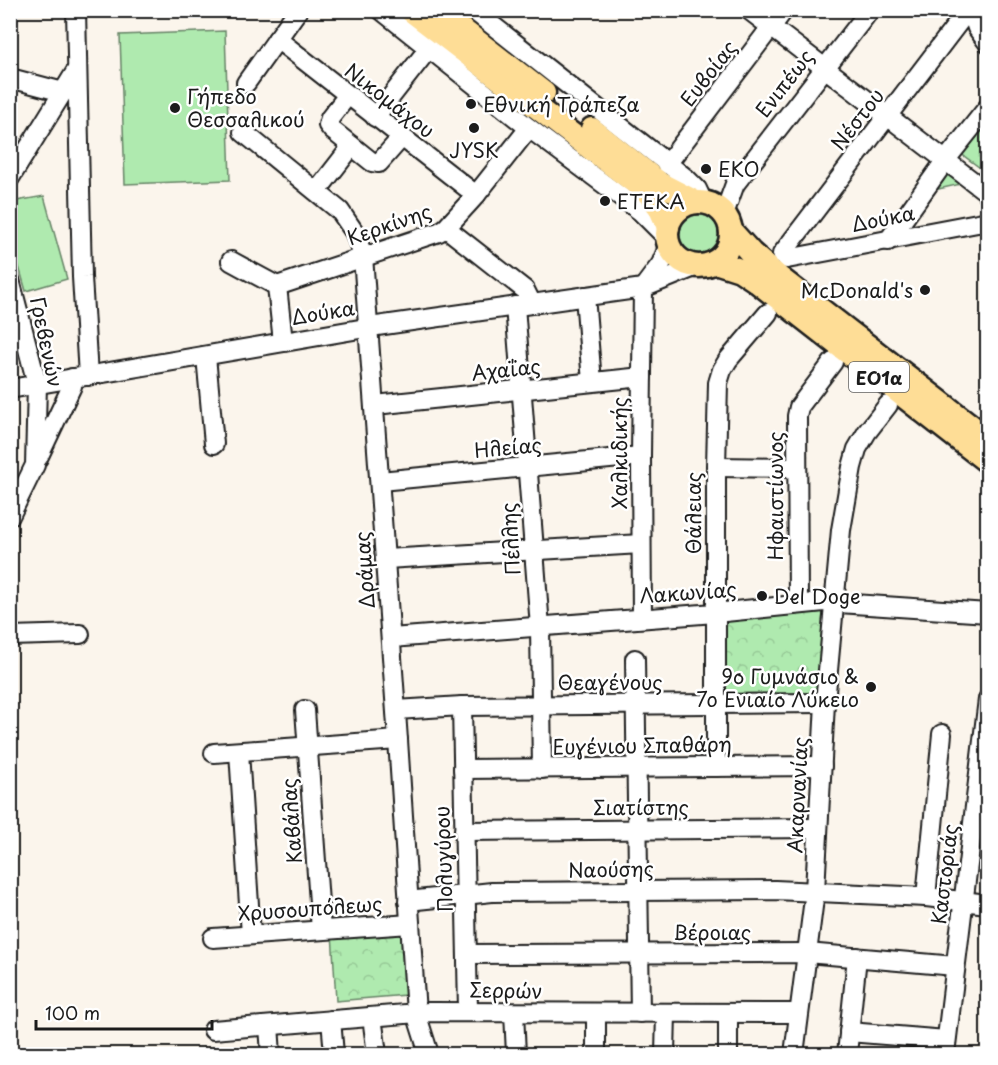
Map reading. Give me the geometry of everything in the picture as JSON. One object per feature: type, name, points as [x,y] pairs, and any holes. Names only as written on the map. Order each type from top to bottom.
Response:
[{"type":"main road","name":"ΕΟ1α","points":[[410,10],[647,192],[659,207],[668,237],[680,260],[740,270],[987,462]]},
{"type":"main road","name":"ΕΟ1α","points":[[437,10],[481,20],[661,184],[712,211],[751,253],[781,279],[987,439]]},
{"type":"main road","points":[[668,237],[676,212],[688,204],[712,211],[728,249],[706,264]]},
{"type":"street","points":[[35,465],[72,387],[80,377],[82,277],[76,11],[84,10]]},
{"type":"street","points":[[246,84],[298,10]]},
{"type":"street","points":[[381,10],[529,128],[640,211],[668,237],[661,264],[643,288]]},
{"type":"street","points":[[749,10],[987,193]]},
{"type":"street","name":"Ευβοίας","points":[[667,164],[784,10]]},
{"type":"street","name":"Ενιπέως","points":[[712,211],[870,10]]},
{"type":"street","points":[[975,12],[977,28],[987,43]]},
{"type":"street","name":"Νέστου","points":[[784,256],[887,118],[975,12]]},
{"type":"street","points":[[481,20],[694,186],[712,211]]},
{"type":"street","name":"Νικομάχου","points":[[277,39],[476,195]]},
{"type":"street","points":[[375,117],[429,48]]},
{"type":"street","points":[[10,178],[76,71]]},
{"type":"street","points":[[10,78],[63,92]]},
{"type":"street","points":[[348,95],[330,118],[328,125],[332,130],[372,162],[379,163],[401,138]]},
{"type":"street","points":[[888,241],[987,107]]},
{"type":"street","name":"Κερκίνης","points":[[278,286],[446,228],[476,195],[529,128]]},
{"type":"street","name":"Δράμας","points":[[243,132],[340,211],[355,233],[363,256],[416,1012],[429,1054]]},
{"type":"street","points":[[317,191],[352,146]]},
{"type":"street","name":"Δούκα","points":[[784,256],[888,241],[987,221]]},
{"type":"street","points":[[446,228],[520,286],[524,305]]},
{"type":"street","points":[[231,261],[278,286],[283,342]]},
{"type":"street","name":"Δούκα","points":[[10,389],[369,327],[643,288],[706,264]]},
{"type":"street","name":"Γρεβενών","points":[[10,280],[37,384],[35,465],[10,516]]},
{"type":"street","name":"Χαλκιδικής","points":[[642,618],[643,288]]},
{"type":"street","points":[[585,296],[592,382]]},
{"type":"street","name":"Πέλλης","points":[[524,305],[522,390],[540,627],[542,769]]},
{"type":"street","name":"Θάλειας","points":[[716,767],[717,397],[722,369],[768,313]]},
{"type":"street","points":[[206,356],[214,444]]},
{"type":"street","name":"Ηφαιστίωνος","points":[[798,604],[796,416],[799,407],[833,362]]},
{"type":"street","name":"Αχαΐας","points":[[375,405],[642,377]]},
{"type":"street","name":"Ακαρνανίας","points":[[794,1054],[814,891],[825,703],[841,530],[853,459],[867,432],[888,405]]},
{"type":"street","name":"Ηλείας","points":[[380,481],[641,456]]},
{"type":"street","points":[[716,467],[797,468]]},
{"type":"street","points":[[386,559],[641,544]]},
{"type":"street","name":"Λακωνίας","points":[[391,638],[715,614],[798,604],[835,603],[987,613]]},
{"type":"street","points":[[10,636],[80,634]]},
{"type":"street","points":[[635,659],[640,1013]]},
{"type":"street","name":"Θεαγένους","points":[[396,710],[462,705],[825,703]]},
{"type":"street","name":"Πολυγύρου","points":[[462,705],[468,1011]]},
{"type":"street","name":"Καστοριάς","points":[[945,1047],[987,707]]},
{"type":"street","name":"Καβάλας","points":[[305,710],[321,930]]},
{"type":"street","points":[[926,897],[942,734]]},
{"type":"street","points":[[214,753],[398,740]]},
{"type":"street","points":[[239,752],[251,935]]},
{"type":"street","name":"Ευγένιου Σπαθάρη","points":[[463,769],[822,766]]},
{"type":"street","name":"Σιατίστης","points":[[464,831],[818,828]]},
{"type":"street","name":"Ναούσης","points":[[408,901],[467,894],[814,891],[926,897],[987,904]]},
{"type":"street","name":"Χρυσουπόλεως","points":[[213,938],[410,924]]},
{"type":"street","name":"Βέροιας","points":[[468,954],[807,953],[955,966]]},
{"type":"street","points":[[847,1054],[857,957]]},
{"type":"street","name":"Σερρών","points":[[213,1030],[416,1012],[798,1013]]},
{"type":"street","points":[[514,1013],[516,1054]]},
{"type":"street","points":[[596,1013],[596,1054]]},
{"type":"street","points":[[665,1054],[666,1013]]},
{"type":"street","points":[[728,1013],[728,1054]]},
{"type":"street","points":[[372,1017],[377,1054]]},
{"type":"street","points":[[331,1020],[334,1054]]},
{"type":"street","points":[[269,1026],[271,1054]]},
{"type":"street","points":[[849,1032],[945,1047]]},
{"type":"green space","name":"Γήπεδο Θεσσαλικού","points":[[225,31],[230,180],[125,184],[120,35]]},
{"type":"green space","points":[[982,123],[987,150],[987,173],[960,153]]},
{"type":"green space","points":[[947,174],[961,184],[934,190]]},
{"type":"green space","points":[[44,196],[67,279],[26,291],[11,239],[11,202]]},
{"type":"green space","points":[[699,215],[712,221],[718,234],[712,247],[699,253],[686,247],[680,234],[686,221]]},
{"type":"green space","points":[[823,612],[817,698],[724,700],[721,620]]},
{"type":"green space","points":[[402,927],[406,995],[336,1001],[332,932]]},
{"type":"place","name":"Εθνική Τράπεζα","points":[[471,104]]},
{"type":"place","name":"Γήπεδο Θεσσαλικού","points":[[175,108]]},
{"type":"place","name":"JYSK","points":[[474,128]]},
{"type":"place","name":"EKO","points":[[706,169]]},
{"type":"place","name":"ΕΤΕΚΑ","points":[[605,201]]},
{"type":"place","name":"McDonald's","points":[[925,290]]},
{"type":"place","name":"Del Doge","points":[[762,596]]},
{"type":"place","name":"9ο Γυμνάσιο & 7ο Ενιαίο Λύκειο","points":[[871,687]]}]
